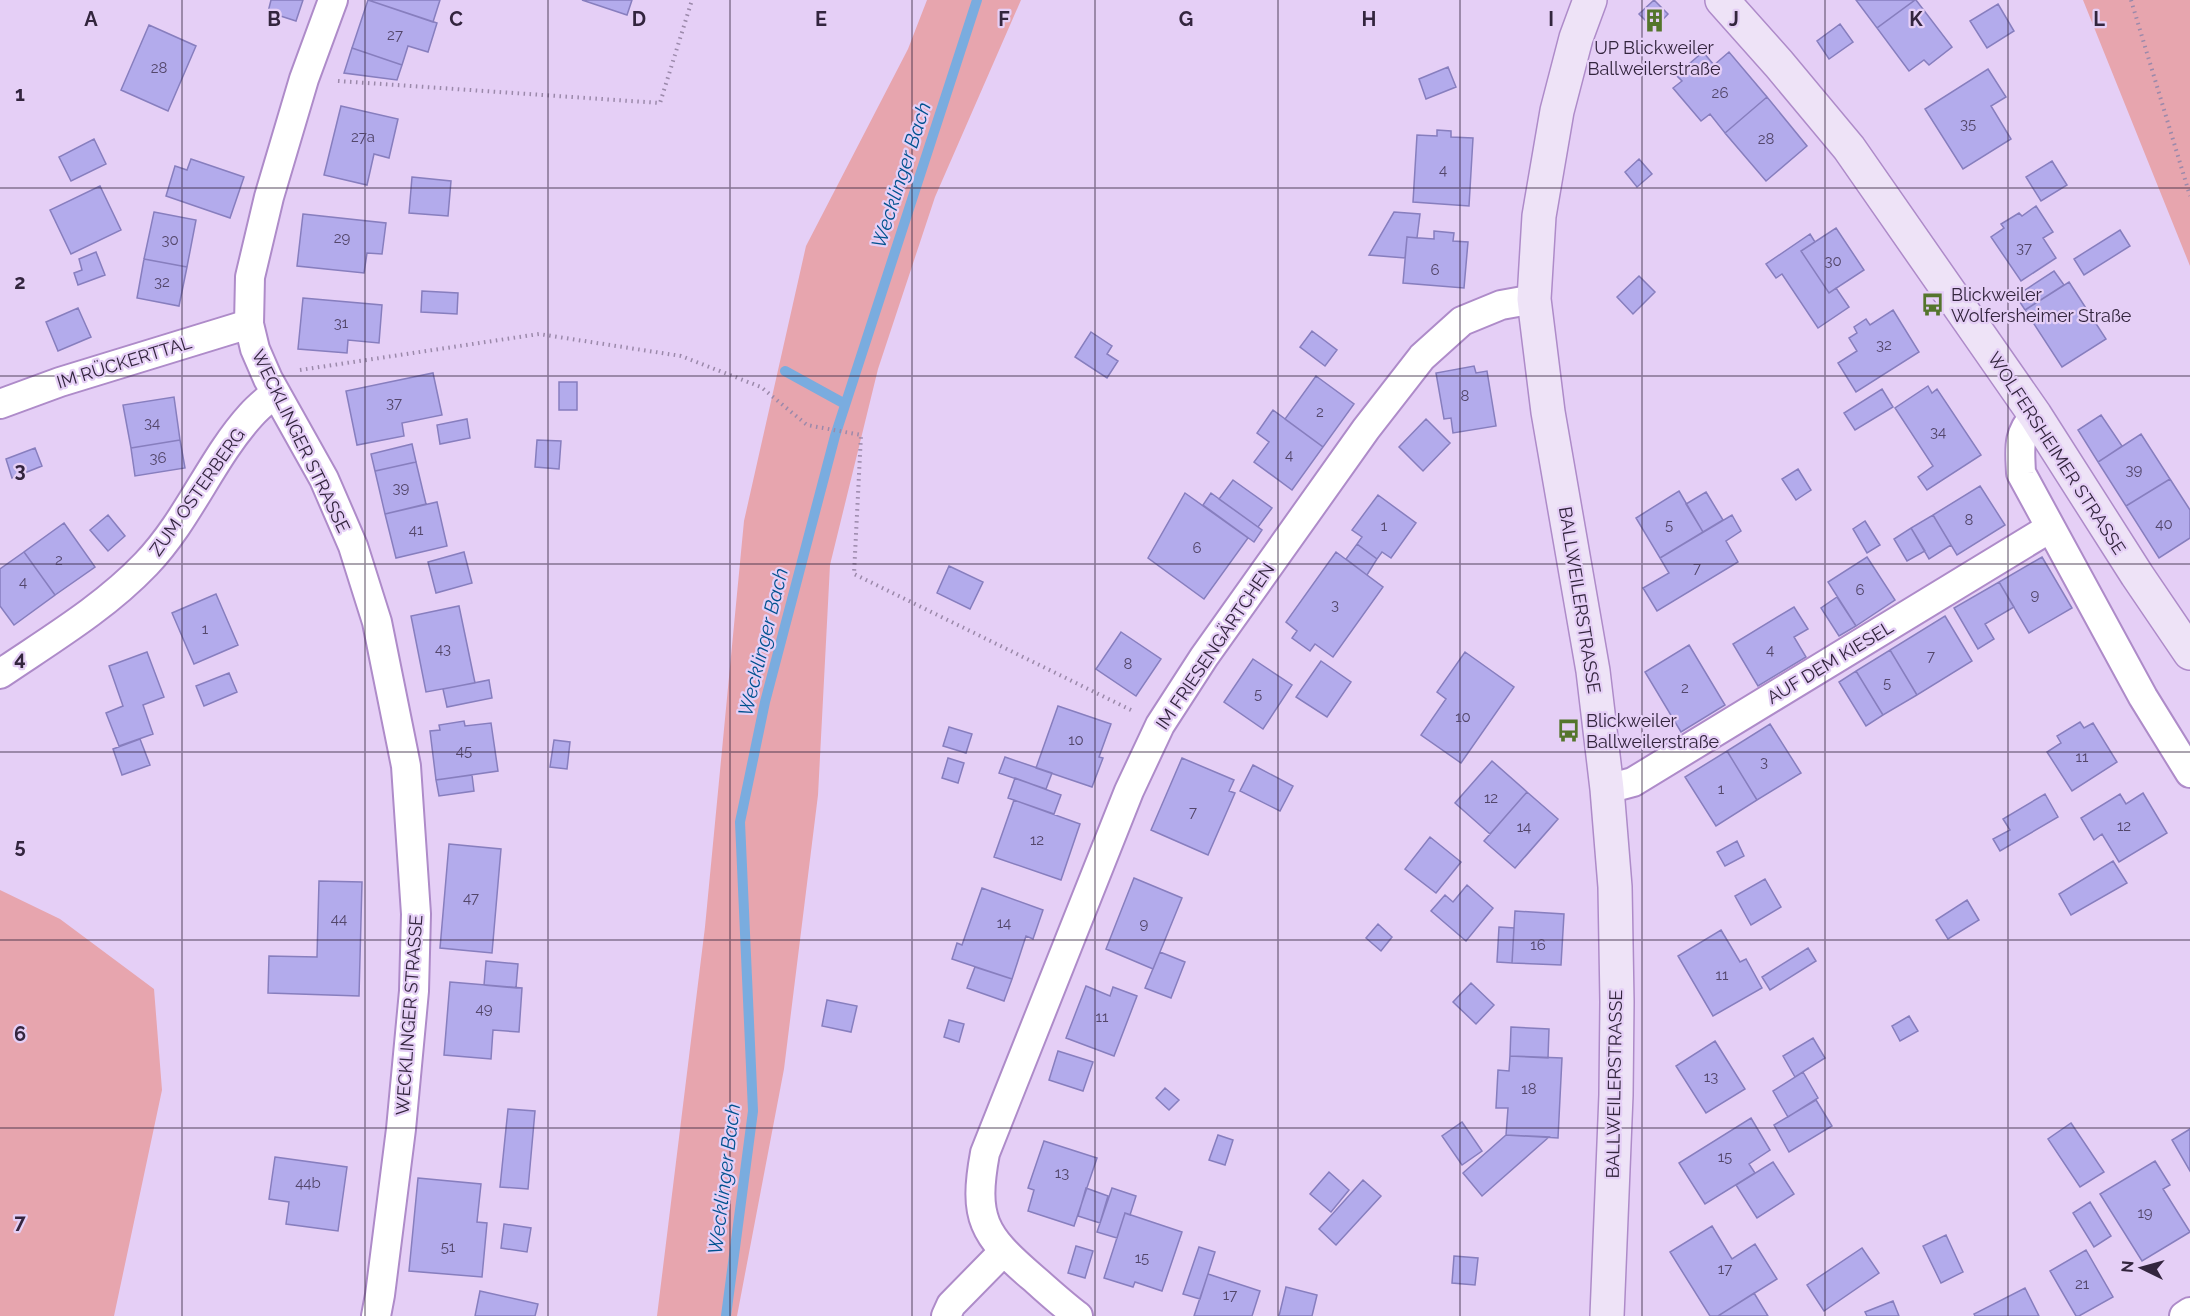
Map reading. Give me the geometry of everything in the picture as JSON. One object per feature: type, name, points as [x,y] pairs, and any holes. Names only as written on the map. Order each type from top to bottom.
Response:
[{"type":"street","name":"WECKLINGER STRASSE","points":[[333,0],[304,79],[269,197],[250,277],[249,324],[255,350],[271,386],[324,479],[353,546],[377,622],[406,766],[416,914],[414,991],[401,1129],[376,1316]]},
{"type":"street","name":"BALLWEILERSTRASSE","points":[[1590,0],[1576,38],[1557,111],[1539,216],[1534,299],[1548,412],[1593,671],[1607,789],[1615,887],[1616,1095],[1607,1316]]},
{"type":"street","name":"WOLFERSHEIMER STRASSE","points":[[1722,0],[1849,148],[2035,415],[2190,654]]},
{"type":"street","name":"IM FRIESENGÄRTCHEN","points":[[1077,1316],[1003,1252],[989,1234],[981,1210],[979,1184],[985,1153],[1129,791],[1160,725],[1211,647],[1366,429],[1422,357],[1462,321],[1501,304],[1534,299]]},
{"type":"street","name":"IM RÜCKERTTAL","points":[[0,404],[60,382],[249,324]]},
{"type":"street","name":"ZUM OSTERBERG","points":[[0,674],[101,605],[146,564],[184,517],[230,443],[271,386]]},
{"type":"street","points":[[2035,415],[2025,426],[2020,443],[2021,473],[2144,697],[2190,773]]},
{"type":"street","name":"AUF DEM KIESEL","points":[[1607,789],[1633,782],[2050,528]]},
{"type":"street","points":[[946,1316],[951,1305],[1003,1252]]},
{"type":"street","points":[[2184,1316],[2190,1312]]},
{"type":"path","points":[[304,79],[660,103],[692,0]]},
{"type":"path","points":[[2131,0],[2190,196]]},
{"type":"path","points":[[271,386],[312,368],[539,334],[681,356],[761,387],[807,425],[861,435],[854,574],[1160,725]]},
{"type":"shaded area","points":[[927,0],[1021,0],[935,197],[878,369],[830,565],[818,795],[784,1069],[737,1316],[657,1316],[705,927],[744,521],[806,246],[908,49]]},
{"type":"shaded area","points":[[2083,0],[2190,0],[2190,266]]},
{"type":"shaded area","points":[[0,890],[60,919],[154,989],[162,1090],[114,1316],[0,1316]]},
{"type":"building","points":[[271,0],[303,0],[296,21],[268,12]]},
{"type":"building","points":[[368,0],[440,0],[433,22]]},
{"type":"building","points":[[368,0],[437,23],[428,52],[408,46],[402,65],[352,48]]},
{"type":"building","points":[[582,0],[632,0],[627,15]]},
{"type":"building","name":"UP Blickweiler Ballweilerstraße","points":[[1654,0],[1668,14],[1654,29],[1639,14]]},
{"type":"building","points":[[1856,0],[1915,0],[1877,28]]},
{"type":"building","points":[[1915,0],[1952,47],[1929,65],[1924,60],[1909,71],[1877,28]]},
{"type":"building","points":[[1998,4],[2014,31],[1987,48],[1970,21]]},
{"type":"building","points":[[1840,24],[1853,42],[1829,59],[1817,41]]},
{"type":"building","points":[[149,25],[196,46],[168,111],[121,90]]},
{"type":"building","points":[[352,48],[402,65],[397,80],[344,73]]},
{"type":"building","points":[[1703,52],[1714,65],[1729,52],[1767,97],[1725,133],[1710,114],[1701,121],[1673,88],[1682,81],[1676,75]]},
{"type":"building","points":[[1448,67],[1456,87],[1426,99],[1419,79]]},
{"type":"building","points":[[1988,69],[2006,97],[1991,106],[2011,139],[1963,169],[1925,109]]},
{"type":"building","points":[[1767,97],[1807,146],[1766,181],[1725,133]]},
{"type":"building","points":[[341,106],[398,119],[389,158],[374,154],[367,185],[324,175]]},
{"type":"building","points":[[1437,130],[1451,131],[1451,137],[1473,138],[1469,206],[1413,202],[1417,135],[1437,136]]},
{"type":"building","points":[[94,139],[106,164],[71,181],[59,157]]},
{"type":"building","points":[[191,159],[244,177],[230,218],[166,196],[175,166],[187,170]]},
{"type":"building","points":[[1639,159],[1652,174],[1637,187],[1625,172]]},
{"type":"building","points":[[2052,161],[2067,185],[2041,201],[2026,177]]},
{"type":"building","points":[[412,177],[451,181],[448,216],[409,213]]},
{"type":"building","points":[[100,186],[121,230],[71,254],[50,210]]},
{"type":"building","points":[[2036,206],[2053,232],[2043,238],[2056,258],[2021,281],[1991,237],[2004,228],[2001,224],[2019,213],[2022,216]]},
{"type":"building","points":[[154,212],[196,220],[187,267],[144,259]]},
{"type":"building","points":[[1394,212],[1420,214],[1417,238],[1407,237],[1405,258],[1369,255]]},
{"type":"building","points":[[303,214],[386,223],[382,254],[367,253],[364,273],[297,266]]},
{"type":"building","points":[[1836,228],[1864,270],[1829,293],[1801,251]]},
{"type":"building","points":[[2120,230],[2130,246],[2084,275],[2074,259]]},
{"type":"building","points":[[1434,231],[1454,233],[1453,241],[1468,242],[1464,288],[1403,283],[1407,237],[1434,239]]},
{"type":"building","points":[[1810,234],[1815,242],[1801,251],[1829,293],[1836,288],[1849,307],[1818,328],[1782,274],[1776,278],[1766,264]]},
{"type":"building","points":[[96,252],[105,275],[78,285],[74,273],[82,270],[79,259]]},
{"type":"building","points":[[144,259],[187,267],[179,306],[137,298]]},
{"type":"building","points":[[2054,271],[2064,285],[2025,310],[2016,296]]},
{"type":"building","points":[[1639,276],[1655,292],[1633,314],[1617,297]]},
{"type":"building","points":[[2069,282],[2106,339],[2062,367],[2025,310]]},
{"type":"building","points":[[422,291],[458,293],[457,314],[421,312]]},
{"type":"building","points":[[303,298],[382,305],[379,343],[348,340],[347,353],[298,349]]},
{"type":"building","points":[[78,308],[91,337],[58,351],[46,322]]},
{"type":"building","points":[[1893,310],[1919,352],[1856,392],[1838,363],[1857,351],[1849,338],[1857,333],[1854,327],[1866,319],[1870,325]]},
{"type":"building","points":[[1312,331],[1337,350],[1325,366],[1300,347]]},
{"type":"building","points":[[1091,332],[1112,346],[1107,354],[1118,361],[1107,378],[1075,357]]},
{"type":"building","points":[[1474,366],[1476,373],[1487,371],[1496,426],[1453,433],[1451,418],[1444,419],[1436,373]]},
{"type":"building","points":[[433,373],[442,415],[402,423],[404,436],[357,445],[346,391]]},
{"type":"building","points":[[1316,376],[1354,404],[1323,447],[1285,419]]},
{"type":"building","points":[[559,382],[577,382],[577,410],[559,410]]},
{"type":"building","points":[[1928,386],[1932,393],[1937,389],[1981,455],[1927,490],[1918,477],[1933,466],[1895,408]]},
{"type":"building","points":[[1882,389],[1893,407],[1855,430],[1844,413]]},
{"type":"building","points":[[174,397],[180,440],[131,448],[123,405]]},
{"type":"building","points":[[1273,410],[1323,447],[1292,490],[1254,462],[1269,442],[1257,433]]},
{"type":"building","points":[[2101,415],[2122,446],[2098,462],[2078,430]]},
{"type":"building","points":[[467,419],[470,438],[440,444],[437,425]]},
{"type":"building","points":[[1426,419],[1450,443],[1423,471],[1399,447]]},
{"type":"building","points":[[2141,434],[2170,479],[2126,506],[2098,462]]},
{"type":"building","points":[[180,440],[185,468],[135,476],[131,448]]},
{"type":"building","points":[[537,440],[561,441],[559,469],[535,467]]},
{"type":"building","points":[[412,444],[416,462],[375,471],[371,454]]},
{"type":"building","points":[[35,448],[42,466],[12,478],[6,459]]},
{"type":"building","points":[[416,462],[426,504],[385,514],[375,471]]},
{"type":"building","points":[[1798,469],[1811,490],[1796,500],[1782,479]]},
{"type":"building","points":[[2170,479],[2190,510],[2190,538],[2159,558],[2126,506]]},
{"type":"building","points":[[1233,480],[1272,508],[1258,527],[1219,499]]},
{"type":"building","points":[[1980,486],[2005,525],[1957,555],[1933,515]]},
{"type":"building","points":[[1679,491],[1703,532],[1660,558],[1636,518]]},
{"type":"building","points":[[1706,492],[1723,520],[1703,532],[1686,504]]},
{"type":"building","points":[[1185,493],[1248,538],[1204,599],[1148,558]]},
{"type":"building","points":[[1211,493],[1262,530],[1254,542],[1203,505]]},
{"type":"building","points":[[1378,495],[1416,523],[1391,558],[1382,552],[1377,559],[1357,544],[1362,537],[1352,530]]},
{"type":"building","points":[[437,502],[447,546],[396,558],[385,514]]},
{"type":"building","points":[[108,515],[125,536],[108,551],[90,530]]},
{"type":"building","points":[[1732,515],[1741,531],[1726,541],[1738,562],[1657,611],[1643,588],[1669,573],[1660,558]]},
{"type":"building","points":[[1933,515],[1951,545],[1929,559],[1911,528]]},
{"type":"building","points":[[1865,521],[1880,545],[1867,553],[1853,529]]},
{"type":"building","points":[[64,523],[95,567],[55,595],[24,552]]},
{"type":"building","points":[[1911,528],[1925,551],[1907,561],[1894,539]]},
{"type":"building","points":[[1357,544],[1377,559],[1367,575],[1346,559]]},
{"type":"building","points":[[24,552],[55,595],[14,625],[0,606],[0,569]]},
{"type":"building","points":[[464,552],[472,583],[436,593],[428,562]]},
{"type":"building","points":[[1336,552],[1383,587],[1333,657],[1315,644],[1310,651],[1292,638],[1297,631],[1286,622]]},
{"type":"building","points":[[1867,557],[1895,600],[1856,626],[1828,582]]},
{"type":"building","points":[[2042,557],[2072,608],[2029,633],[1999,582]]},
{"type":"building","points":[[949,566],[983,582],[970,609],[937,593]]},
{"type":"building","points":[[1999,582],[2014,607],[1985,624],[1994,639],[1978,649],[1954,608]]},
{"type":"building","points":[[216,594],[238,645],[194,664],[172,613]]},
{"type":"building","points":[[1837,597],[1856,626],[1839,636],[1821,608]]},
{"type":"building","points":[[459,606],[475,683],[426,692],[411,616]]},
{"type":"building","points":[[1794,607],[1808,629],[1794,637],[1806,657],[1758,686],[1733,644]]},
{"type":"building","points":[[1945,616],[1972,661],[1917,695],[1890,650]]},
{"type":"building","points":[[1121,632],[1161,659],[1136,696],[1096,669]]},
{"type":"building","points":[[1689,645],[1725,705],[1681,732],[1645,672]]},
{"type":"building","points":[[1890,650],[1917,695],[1883,715],[1856,671]]},
{"type":"building","points":[[147,652],[164,697],[143,705],[153,734],[119,746],[106,713],[123,706],[109,666]]},
{"type":"building","points":[[1465,652],[1514,687],[1461,763],[1421,735],[1446,699],[1437,692]]},
{"type":"building","points":[[1253,659],[1292,685],[1263,729],[1224,702]]},
{"type":"building","points":[[1321,661],[1351,682],[1327,717],[1296,697]]},
{"type":"building","points":[[1856,671],[1883,715],[1866,726],[1839,682]]},
{"type":"building","points":[[229,673],[237,692],[204,706],[196,686]]},
{"type":"building","points":[[489,680],[492,698],[447,707],[443,689]]},
{"type":"building","points":[[1058,706],[1111,724],[1099,757],[1103,758],[1092,787],[1036,768]]},
{"type":"building","points":[[464,721],[465,726],[491,723],[498,771],[436,780],[430,731],[440,730],[439,725]]},
{"type":"building","points":[[2080,722],[2084,728],[2093,723],[2117,762],[2072,791],[2047,752],[2061,743],[2057,736]]},
{"type":"building","points":[[1770,724],[1801,773],[1757,800],[1727,751]]},
{"type":"building","points":[[949,727],[972,734],[966,753],[943,746]]},
{"type":"building","points":[[140,739],[150,765],[122,775],[113,749]]},
{"type":"building","points":[[554,740],[570,742],[567,769],[550,767]]},
{"type":"building","points":[[1727,751],[1757,800],[1716,826],[1685,777]]},
{"type":"building","points":[[1005,757],[1052,773],[1046,789],[999,773]]},
{"type":"building","points":[[948,758],[964,763],[958,783],[942,778]]},
{"type":"building","points":[[1182,758],[1234,780],[1229,791],[1235,793],[1208,855],[1151,830]]},
{"type":"building","points":[[1492,761],[1527,792],[1490,834],[1455,803]]},
{"type":"building","points":[[1253,765],[1293,786],[1280,811],[1240,791]]},
{"type":"building","points":[[472,775],[474,791],[439,796],[436,780]]},
{"type":"building","points":[[1015,778],[1061,795],[1054,814],[1008,798]]},
{"type":"building","points":[[1527,792],[1558,819],[1515,868],[1484,841]]},
{"type":"building","points":[[2143,793],[2167,833],[2119,862],[2102,834],[2094,840],[2081,818],[2120,794],[2126,804]]},
{"type":"building","points":[[2045,794],[2058,817],[2000,851],[1993,839],[2010,830],[2003,819]]},
{"type":"building","points":[[1014,800],[1080,824],[1061,880],[994,857]]},
{"type":"building","points":[[1430,837],[1461,862],[1436,893],[1405,869]]},
{"type":"building","points":[[1737,841],[1744,856],[1725,866],[1717,852]]},
{"type":"building","points":[[449,844],[501,849],[492,953],[440,948]]},
{"type":"building","points":[[2113,861],[2127,883],[2071,915],[2059,894]]},
{"type":"building","points":[[1134,878],[1182,898],[1153,969],[1106,949]]},
{"type":"building","points":[[1765,879],[1781,907],[1751,925],[1735,896]]},
{"type":"building","points":[[319,881],[362,882],[359,996],[268,993],[269,956],[317,957]]},
{"type":"building","points":[[1467,885],[1493,908],[1466,941],[1431,911],[1445,895],[1453,902]]},
{"type":"building","points":[[982,888],[1043,910],[1033,939],[1026,936],[1012,979],[952,959],[957,943],[962,945]]},
{"type":"building","points":[[1967,900],[1979,920],[1948,939],[1936,920]]},
{"type":"building","points":[[1515,911],[1564,914],[1561,965],[1512,963]]},
{"type":"building","points":[[1378,924],[1392,937],[1381,951],[1366,938]]},
{"type":"building","points":[[1499,927],[1514,928],[1512,963],[1497,962]]},
{"type":"building","points":[[1721,930],[1740,962],[1746,959],[1762,988],[1713,1016],[1678,956]]},
{"type":"building","points":[[1808,948],[1816,961],[1770,990],[1762,977]]},
{"type":"building","points":[[1160,952],[1185,962],[1171,998],[1145,988]]},
{"type":"building","points":[[486,961],[518,964],[516,988],[484,985]]},
{"type":"building","points":[[975,967],[1012,979],[1004,1001],[967,988]]},
{"type":"building","points":[[450,982],[522,988],[519,1032],[493,1030],[491,1059],[444,1055]]},
{"type":"building","points":[[1471,983],[1494,1005],[1476,1024],[1453,1002]]},
{"type":"building","points":[[1086,986],[1110,996],[1113,987],[1137,996],[1114,1056],[1066,1038]]},
{"type":"building","points":[[827,1000],[857,1006],[851,1032],[822,1026]]},
{"type":"building","points":[[1909,1016],[1918,1031],[1900,1041],[1892,1026]]},
{"type":"building","points":[[949,1020],[964,1024],[959,1042],[944,1037]]},
{"type":"building","points":[[1511,1027],[1549,1029],[1548,1058],[1510,1056]]},
{"type":"building","points":[[1813,1038],[1825,1058],[1795,1077],[1783,1056]]},
{"type":"building","points":[[1715,1041],[1745,1089],[1706,1113],[1676,1066]]},
{"type":"building","points":[[1058,1051],[1093,1062],[1083,1091],[1049,1080]]},
{"type":"building","points":[[1510,1056],[1562,1058],[1558,1138],[1506,1135],[1508,1108],[1496,1108],[1498,1070],[1509,1071]]},
{"type":"building","points":[[1803,1072],[1818,1098],[1788,1117],[1773,1091]]},
{"type":"building","points":[[1165,1088],[1179,1100],[1169,1110],[1156,1098]]},
{"type":"building","points":[[1816,1100],[1832,1126],[1789,1152],[1774,1125]]},
{"type":"building","points":[[508,1109],[535,1111],[528,1189],[500,1187]]},
{"type":"building","points":[[1751,1118],[1770,1150],[1749,1164],[1755,1173],[1705,1204],[1679,1163]]},
{"type":"building","points":[[1462,1122],[1482,1151],[1462,1165],[1442,1136]]},
{"type":"building","points":[[2071,1123],[2104,1172],[2080,1187],[2048,1139]]},
{"type":"building","points":[[2190,1129],[2190,1171],[2172,1140]]},
{"type":"building","points":[[1218,1135],[1233,1140],[1225,1165],[1209,1160]]},
{"type":"building","points":[[1506,1135],[1549,1137],[1482,1196],[1463,1173]]},
{"type":"building","points":[[1044,1141],[1097,1158],[1074,1226],[1028,1211],[1034,1190],[1028,1188]]},
{"type":"building","points":[[275,1157],[347,1167],[338,1231],[286,1224],[289,1202],[269,1199]]},
{"type":"building","points":[[2155,1161],[2170,1185],[2163,1189],[2190,1232],[2142,1261],[2100,1194]]},
{"type":"building","points":[[1773,1162],[1794,1194],[1757,1218],[1736,1185]]},
{"type":"building","points":[[1329,1172],[1349,1190],[1331,1212],[1310,1194]]},
{"type":"building","points":[[418,1178],[481,1184],[477,1222],[487,1223],[482,1277],[409,1271]]},
{"type":"building","points":[[1363,1180],[1381,1196],[1336,1245],[1319,1229]]},
{"type":"building","points":[[1086,1188],[1108,1196],[1100,1223],[1078,1216]]},
{"type":"building","points":[[1112,1188],[1136,1196],[1130,1215],[1125,1213],[1117,1238],[1097,1232]]},
{"type":"building","points":[[2090,1202],[2111,1236],[2094,1247],[2073,1213]]},
{"type":"building","points":[[1125,1213],[1182,1232],[1162,1291],[1135,1282],[1133,1287],[1104,1278]]},
{"type":"building","points":[[504,1224],[531,1228],[527,1252],[501,1248]]},
{"type":"building","points":[[1712,1226],[1732,1259],[1755,1244],[1777,1279],[1718,1316],[1710,1316],[1670,1252]]},
{"type":"building","points":[[1946,1235],[1963,1272],[1941,1283],[1923,1246]]},
{"type":"building","points":[[1076,1246],[1093,1251],[1085,1278],[1068,1273]]},
{"type":"building","points":[[1199,1247],[1215,1252],[1200,1299],[1183,1294]]},
{"type":"building","points":[[1862,1248],[1879,1273],[1824,1311],[1807,1285]]},
{"type":"building","points":[[2086,1250],[2113,1297],[2076,1316],[2050,1271]]},
{"type":"building","points":[[1454,1256],[1478,1258],[1475,1285],[1452,1283]]},
{"type":"building","points":[[1208,1274],[1260,1291],[1252,1316],[1194,1316]]},
{"type":"building","points":[[1286,1287],[1317,1295],[1312,1316],[1279,1316]]},
{"type":"building","points":[[2025,1288],[2039,1316],[1975,1316],[1974,1314]]},
{"type":"building","points":[[480,1291],[538,1304],[535,1316],[475,1316]]},
{"type":"building","points":[[1754,1293],[1768,1316],[1718,1316]]},
{"type":"building","points":[[1893,1301],[1899,1316],[1867,1316],[1865,1312]]},
{"type":"waterway","name":"Wecklinger Bach","points":[[726,1316],[753,1111],[740,822],[765,702],[835,436],[977,0]]},
{"type":"waterway","points":[[785,371],[845,404]]},
{"type":"place","name":"UP Blickweiler Ballweilerstraße","points":[[1654,21]]},
{"type":"place","name":"Blickweiler Wolfersheimer Straße","points":[[1933,304]]},
{"type":"place","name":"Blickweiler Ballweilerstraße","points":[[1568,730]]}]
